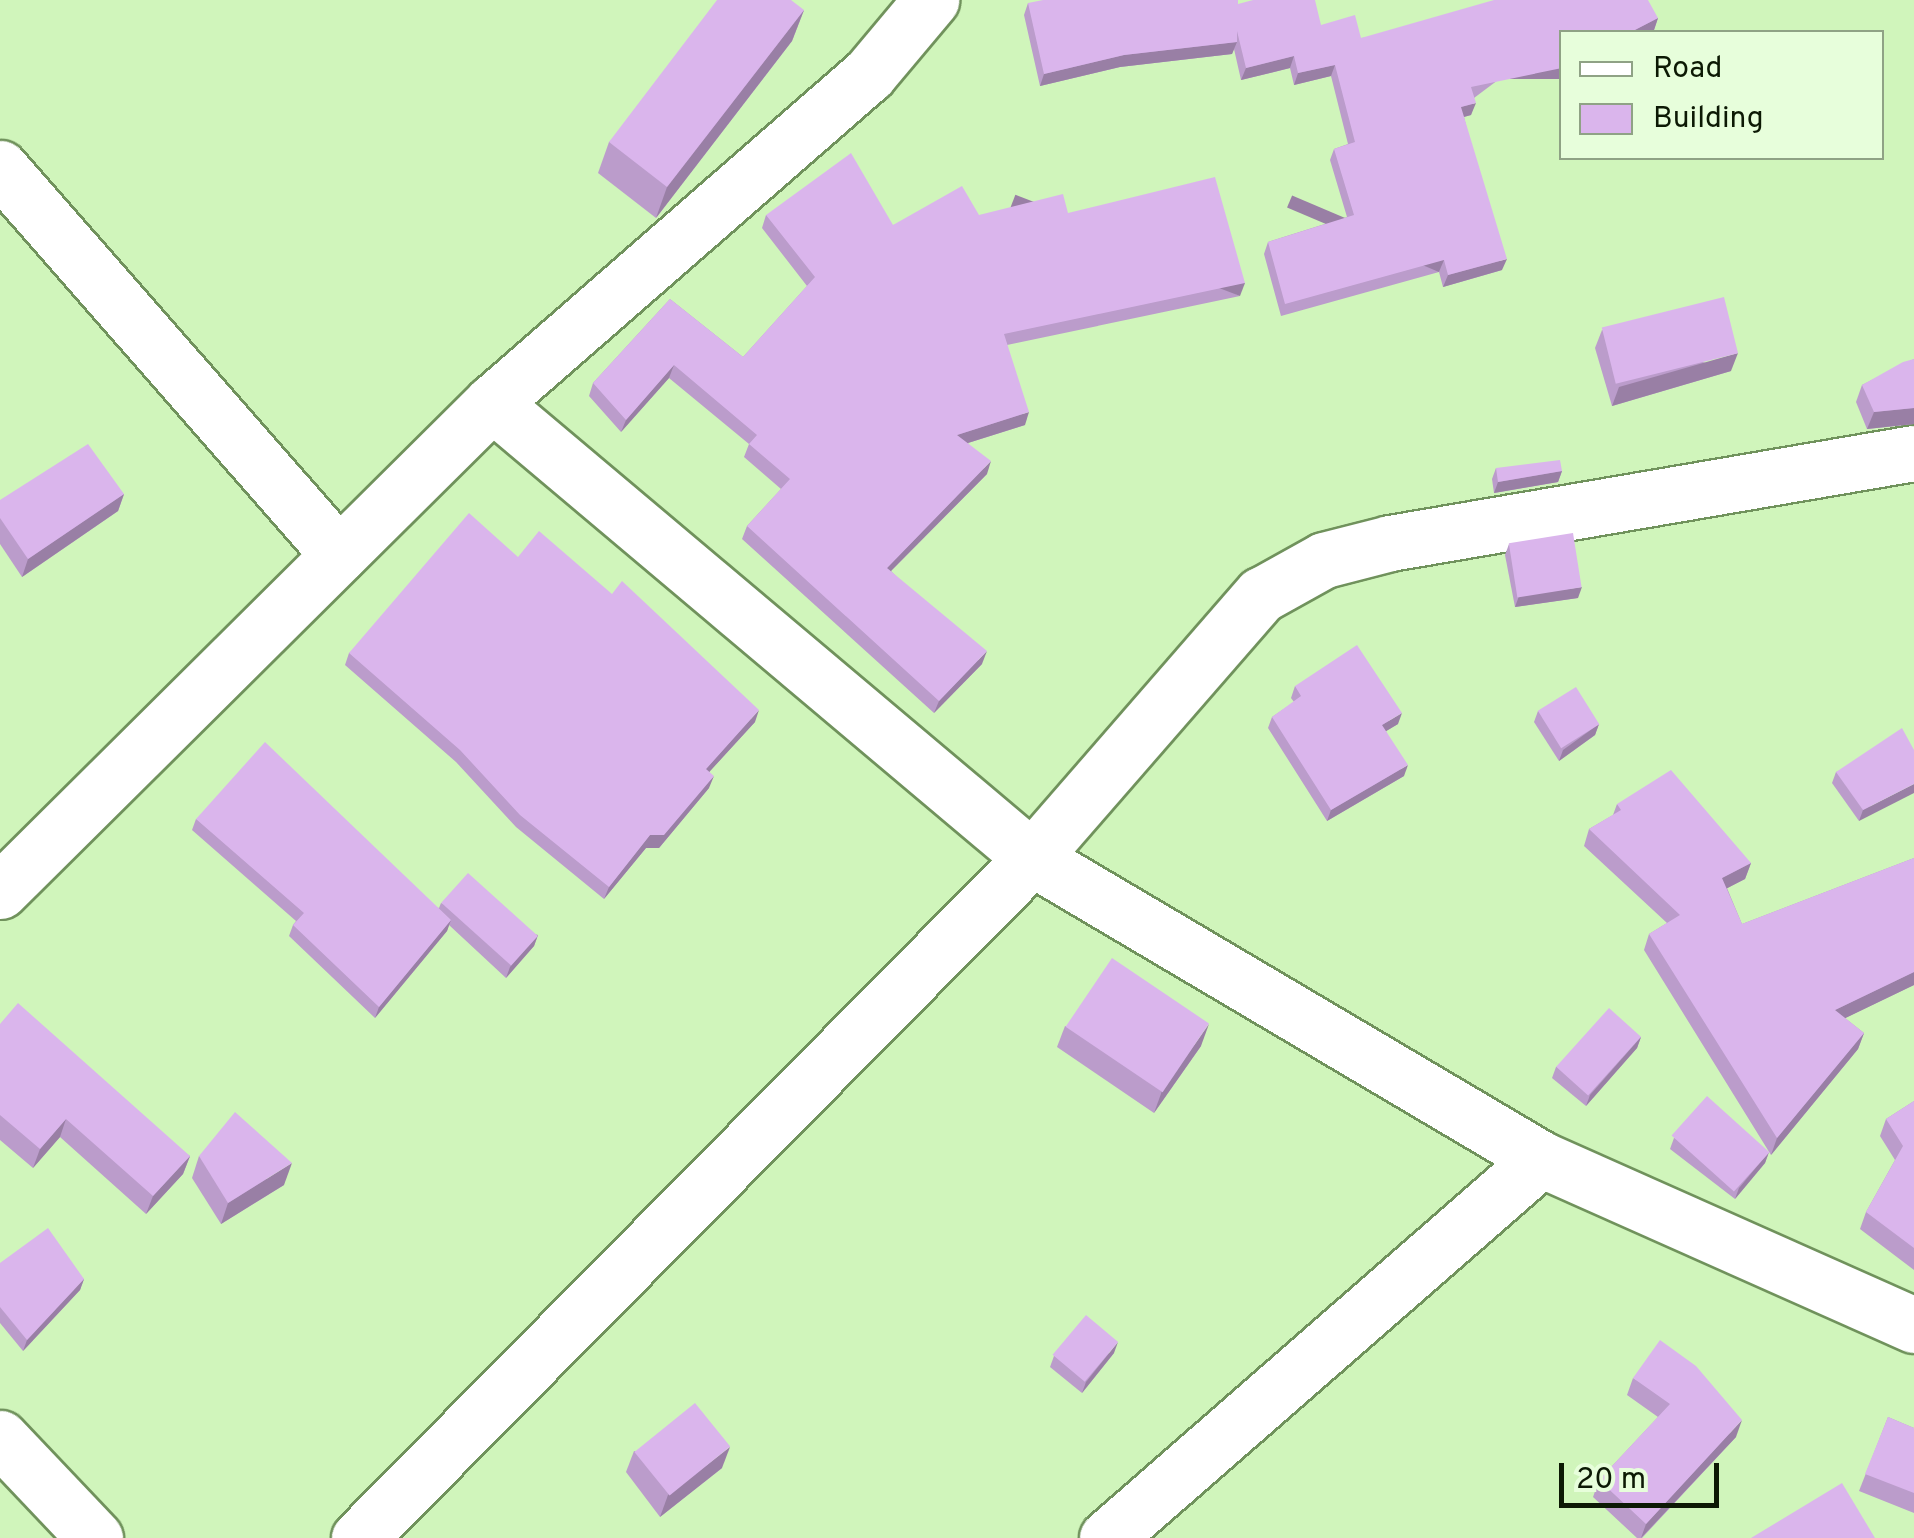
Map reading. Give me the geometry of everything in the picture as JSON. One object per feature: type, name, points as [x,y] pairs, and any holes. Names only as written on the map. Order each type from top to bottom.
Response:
[{"type":"street","points":[[0,891],[492,403],[869,74],[930,0]]},
{"type":"street","points":[[0,168],[339,555]]},
{"type":"street","points":[[492,403],[1032,858],[1542,1159],[1914,1325]]},
{"type":"street","points":[[359,1538],[1032,858],[1261,595],[1324,560],[1914,453]]},
{"type":"street","points":[[1107,1538],[1542,1159]]},
{"type":"street","points":[[0,1438],[95,1538]]},
{"type":"building","points":[[717,0],[791,0],[804,10],[667,187],[609,142]]},
{"type":"building","points":[[1238,0],[1238,4],[1253,0],[1315,0],[1321,25],[1355,15],[1361,38],[1494,0],[1648,0],[1658,18],[1635,30],[1559,30],[1559,69],[1471,87],[1476,103],[1461,107],[1507,259],[1448,275],[1444,260],[1285,304],[1268,242],[1354,215],[1334,149],[1355,142],[1335,65],[1298,73],[1294,56],[1246,68],[1237,31],[1237,42],[1124,55],[1044,74],[1028,3]]},
{"type":"building","points":[[851,153],[893,225],[962,186],[979,215],[1063,194],[1068,213],[1215,177],[1245,283],[1004,334],[1029,412],[957,435],[991,461],[887,568],[987,651],[939,701],[747,526],[790,479],[749,444],[757,435],[674,365],[626,420],[593,383],[670,299],[743,357],[815,277],[766,215]]},
{"type":"building","points":[[1724,297],[1738,353],[1616,384],[1602,327]]},
{"type":"building","points":[[1914,359],[1914,408],[1874,412],[1862,385]]},
{"type":"building","points":[[88,444],[124,494],[28,559],[0,518],[0,500]]},
{"type":"building","points":[[1560,460],[1562,471],[1498,482],[1496,468]]},
{"type":"building","points":[[469,513],[518,557],[539,531],[612,594],[622,581],[759,710],[706,769],[714,776],[664,835],[650,835],[609,887],[520,815],[460,750],[349,653]]},
{"type":"building","points":[[1573,533],[1582,587],[1517,597],[1509,543]]},
{"type":"building","points":[[1357,645],[1402,713],[1382,725],[1408,765],[1331,810],[1272,717],[1301,696],[1295,686]]},
{"type":"building","points":[[1576,687],[1599,724],[1561,748],[1538,711]]},
{"type":"building","points":[[1902,728],[1914,750],[1914,784],[1863,810],[1836,772]]},
{"type":"building","points":[[265,742],[451,920],[379,1007],[293,925],[304,913],[196,819]]},
{"type":"building","points":[[1671,770],[1751,863],[1722,878],[1742,924],[1914,858],[1914,972],[1835,1010],[1864,1033],[1777,1138],[1649,934],[1680,915],[1589,829],[1621,810],[1617,804]]},
{"type":"building","points":[[468,873],[538,936],[511,966],[441,903]]},
{"type":"building","points":[[1112,958],[1209,1023],[1163,1092],[1066,1027]]},
{"type":"building","points":[[18,1003],[190,1156],[153,1196],[66,1119],[40,1149],[0,1115],[0,1024]]},
{"type":"building","points":[[1609,1008],[1641,1037],[1588,1095],[1556,1067]]},
{"type":"building","points":[[1707,1096],[1769,1152],[1734,1192],[1672,1135]]},
{"type":"building","points":[[1914,1101],[1914,1248],[1866,1212],[1903,1146],[1886,1119]]},
{"type":"building","points":[[235,1112],[292,1163],[228,1203],[199,1156]]},
{"type":"building","points":[[48,1228],[84,1279],[27,1340],[0,1307],[0,1263]]},
{"type":"building","points":[[1086,1315],[1118,1342],[1085,1382],[1053,1355]]},
{"type":"building","points":[[1660,1340],[1696,1366],[1742,1420],[1646,1524],[1599,1480],[1670,1404],[1633,1378]]},
{"type":"building","points":[[695,1403],[730,1447],[670,1496],[634,1452]]},
{"type":"building","points":[[1888,1417],[1914,1428],[1914,1493],[1865,1474]]},
{"type":"building","points":[[1842,1483],[1875,1538],[1751,1538]]}]
